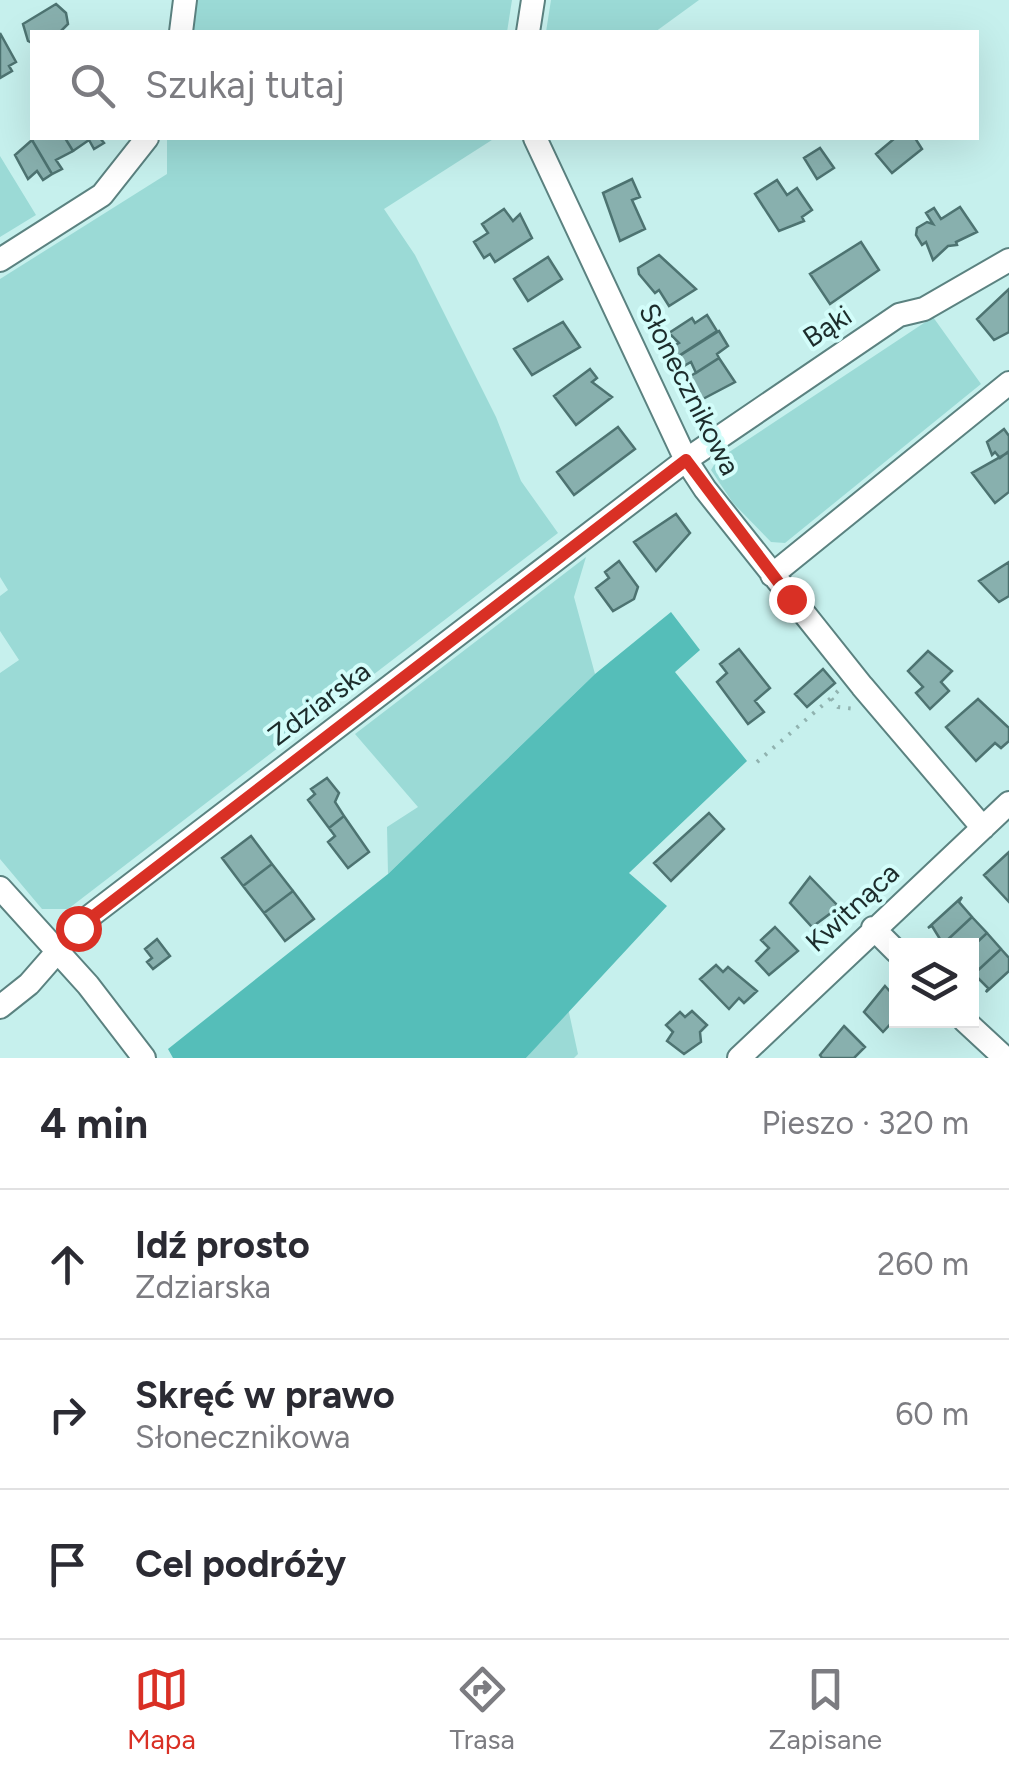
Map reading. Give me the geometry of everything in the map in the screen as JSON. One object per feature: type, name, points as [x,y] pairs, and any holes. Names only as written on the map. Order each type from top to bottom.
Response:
[{"type":"street","points":[[181,30],[185,0]]},
{"type":"street","points":[[528,30],[532,0]]},
{"type":"street","points":[[0,260],[102,195],[146,140]]},
{"type":"street","name":"Słonecznikowa","points":[[536,140],[686,460],[772,574],[984,828]]},
{"type":"street","name":"Bąki","points":[[686,460],[898,316],[924,309],[1009,260]]},
{"type":"street","points":[[772,574],[1009,384]]},
{"type":"street","name":"Zdziarska","points":[[0,1007],[85,920],[686,460]]},
{"type":"street","name":"Kwitnąca","points":[[740,1058],[1009,803]]},
{"type":"street","points":[[0,888],[144,1058]]},
{"type":"street","points":[[874,928],[889,944]]},
{"type":"street","points":[[973,1028],[1005,1058]]},
{"type":"path","points":[[757,762],[830,698]]},
{"type":"shaded area","points":[[197,0],[512,0],[507,30],[192,30]]},
{"type":"shaded area","points":[[551,0],[699,0],[658,30],[546,30]]},
{"type":"shaded area","points":[[167,140],[492,140],[384,209],[415,255],[496,417],[521,481],[558,533],[68,909],[42,909],[0,859],[0,673],[19,660],[0,631],[0,596],[8,590],[0,577],[0,279],[167,174]]},
{"type":"shaded area","points":[[0,156],[36,215],[0,237]]},
{"type":"shaded area","points":[[933,317],[981,384],[785,543],[771,542],[733,503],[711,470],[717,460]]},
{"type":"shaded area","points":[[586,557],[574,597],[595,674],[388,874],[387,827],[418,807],[355,734]]},
{"type":"shaded area","points":[[671,612],[700,650],[675,672],[747,761],[629,873],[667,906],[526,1058],[173,1058],[168,1049],[388,874],[595,674]]},
{"type":"shaded area","points":[[568,1008],[578,1054],[574,1058],[526,1058]]},
{"type":"building","points":[[56,4],[66,13],[68,24],[62,30],[30,30],[30,42],[23,24]]},
{"type":"building","points":[[0,33],[16,62],[9,66],[12,71],[0,78]]},
{"type":"building","points":[[32,140],[66,140],[73,151],[56,160],[62,169],[52,174]]},
{"type":"building","points":[[32,140],[52,174],[43,180],[37,171],[28,179],[15,155]]},
{"type":"building","points":[[66,140],[89,140],[73,151]]},
{"type":"building","points":[[89,140],[102,140],[104,143],[94,149]]},
{"type":"building","points":[[893,140],[916,140],[922,149],[892,173],[876,154]]},
{"type":"building","points":[[820,148],[834,168],[817,179],[804,158]]},
{"type":"building","points":[[632,179],[640,197],[632,200],[645,229],[620,241],[603,193]]},
{"type":"building","points":[[777,180],[787,195],[797,188],[812,210],[802,217],[804,221],[779,231],[755,194]]},
{"type":"building","points":[[960,207],[977,232],[956,242],[957,245],[948,246],[933,260],[926,242],[922,245],[916,235],[917,228],[927,222],[933,224],[926,213],[934,208],[941,219]]},
{"type":"building","points":[[504,209],[513,221],[520,214],[532,238],[495,262],[490,254],[484,258],[474,242],[488,233],[482,224]]},
{"type":"building","points":[[861,242],[879,270],[830,304],[810,274]]},
{"type":"building","points":[[659,255],[696,289],[669,306],[659,290],[655,293],[639,274],[638,268]]},
{"type":"building","points":[[548,257],[562,279],[528,301],[514,279]]},
{"type":"building","points":[[1009,289],[1009,332],[994,340],[977,319]]},
{"type":"building","points":[[707,315],[717,331],[677,357],[670,348],[679,343],[669,333],[692,318],[695,323]]},
{"type":"building","points":[[563,322],[580,347],[532,375],[514,349]]},
{"type":"building","points":[[719,331],[728,346],[717,354],[719,358],[696,373],[691,362],[682,367],[676,358]]},
{"type":"building","points":[[719,358],[735,382],[701,400],[686,379]]},
{"type":"building","points":[[590,369],[597,378],[592,382],[612,397],[576,425],[554,396]]},
{"type":"building","points":[[618,427],[635,449],[574,495],[557,472]]},
{"type":"building","points":[[1004,429],[1009,436],[1009,451],[1000,458],[995,452],[992,455],[987,442]]},
{"type":"building","points":[[1009,452],[1009,492],[995,503],[972,473]]},
{"type":"building","points":[[676,514],[690,533],[656,571],[634,542]]},
{"type":"building","points":[[619,561],[638,587],[634,599],[613,611],[596,588],[609,578],[605,572]]},
{"type":"building","points":[[1009,562],[1009,596],[999,602],[979,581]]},
{"type":"building","points":[[739,649],[770,688],[755,701],[764,712],[748,724],[717,682],[727,673],[720,664]]},
{"type":"building","points":[[928,651],[952,671],[941,682],[949,691],[930,709],[916,693],[923,687],[908,671]]},
{"type":"building","points":[[823,669],[835,683],[807,707],[795,694]]},
{"type":"building","points":[[978,699],[1009,728],[1009,741],[1001,748],[995,743],[976,761],[946,727]]},
{"type":"building","points":[[327,778],[339,793],[335,802],[344,816],[329,828],[308,800],[315,794],[311,789]]},
{"type":"building","points":[[709,813],[724,829],[671,881],[654,863]]},
{"type":"building","points":[[344,816],[369,852],[348,868],[328,842],[335,836],[329,828]]},
{"type":"building","points":[[251,836],[272,864],[243,886],[222,858]]},
{"type":"building","points":[[1009,852],[1009,902],[984,875]]},
{"type":"building","points":[[272,864],[293,891],[264,913],[243,886]]},
{"type":"building","points":[[810,877],[839,907],[812,927],[790,903]]},
{"type":"building","points":[[293,891],[314,919],[285,941],[264,913]]},
{"type":"building","points":[[962,897],[959,902],[972,917],[949,938],[939,938],[932,926],[928,928]]},
{"type":"building","points":[[972,917],[987,933],[979,940],[949,938]]},
{"type":"building","points":[[775,927],[798,951],[769,975],[756,961],[769,948],[761,940]]},
{"type":"building","points":[[987,933],[1001,949],[979,969],[979,940]]},
{"type":"building","points":[[157,939],[170,956],[153,969],[147,962],[152,958],[145,949]]},
{"type":"building","points":[[1001,949],[1009,958],[1009,971],[986,992],[988,988],[979,979],[979,969]]},
{"type":"building","points":[[716,965],[723,972],[728,967],[757,991],[744,1003],[739,998],[729,1009],[700,979]]},
{"type":"building","points":[[885,986],[889,990],[889,1026],[883,1032],[864,1012]]},
{"type":"building","points":[[692,1011],[707,1025],[700,1032],[701,1042],[684,1054],[667,1041],[673,1032],[666,1025],[680,1012],[685,1017]]},
{"type":"building","points":[[844,1026],[865,1047],[854,1058],[822,1058],[820,1055]]},
{"type":"route","points":[[78,928],[686,460],[791,599]]}]
